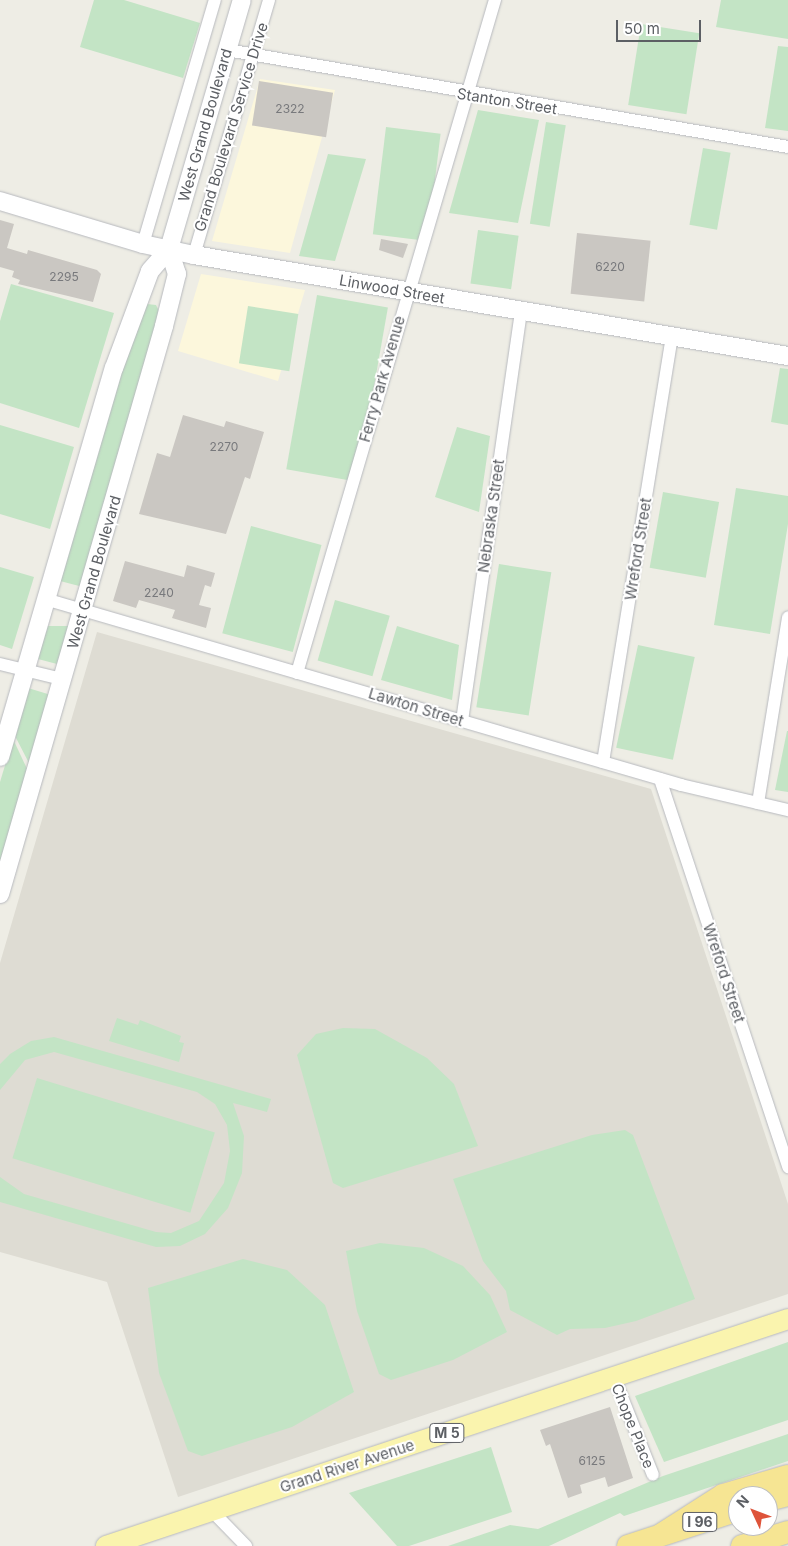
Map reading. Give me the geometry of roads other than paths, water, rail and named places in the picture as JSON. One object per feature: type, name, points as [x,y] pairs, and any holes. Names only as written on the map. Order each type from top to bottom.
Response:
[{"type":"highway","points":[[662,1534],[723,1495],[788,1476]]},
{"type":"highway","name":"I 96","points":[[628,1546],[728,1513]]},
{"type":"highway","points":[[742,1546],[788,1532]]},
{"type":"main road","name":"West Grand Boulevard","points":[[0,757],[114,368],[150,272],[169,249],[242,0]]},
{"type":"main road","name":"Linwood Street","points":[[0,201],[143,244],[408,292],[788,356]]},
{"type":"main road","name":"West Grand Boulevard","points":[[0,894],[62,679],[84,610],[166,318],[176,274],[169,249]]},
{"type":"main road","name":"Grand River Avenue","points":[[106,1546],[788,1319]]},
{"type":"street","points":[[143,244],[215,0]]},
{"type":"street","name":"Grand Boulevard Service Drive","points":[[194,254],[269,0]]},
{"type":"street","name":"Ferry Park Avenue","points":[[297,673],[495,0]]},
{"type":"street","name":"Stanton Street","points":[[227,50],[467,94],[788,147]]},
{"type":"street","name":"Nebraska Street","points":[[462,721],[521,311]]},
{"type":"street","name":"Wreford Street","points":[[603,762],[672,337]]},
{"type":"street","name":"Lawton Street","points":[[45,599],[660,779],[788,810]]},
{"type":"street","points":[[758,803],[788,618]]},
{"type":"street","points":[[0,664],[62,679]]},
{"type":"street","name":"Wreford Street","points":[[660,779],[788,1166]]},
{"type":"street","name":"Chope Place","points":[[614,1377],[653,1475]]},
{"type":"street","points":[[212,1511],[246,1546]]}]
